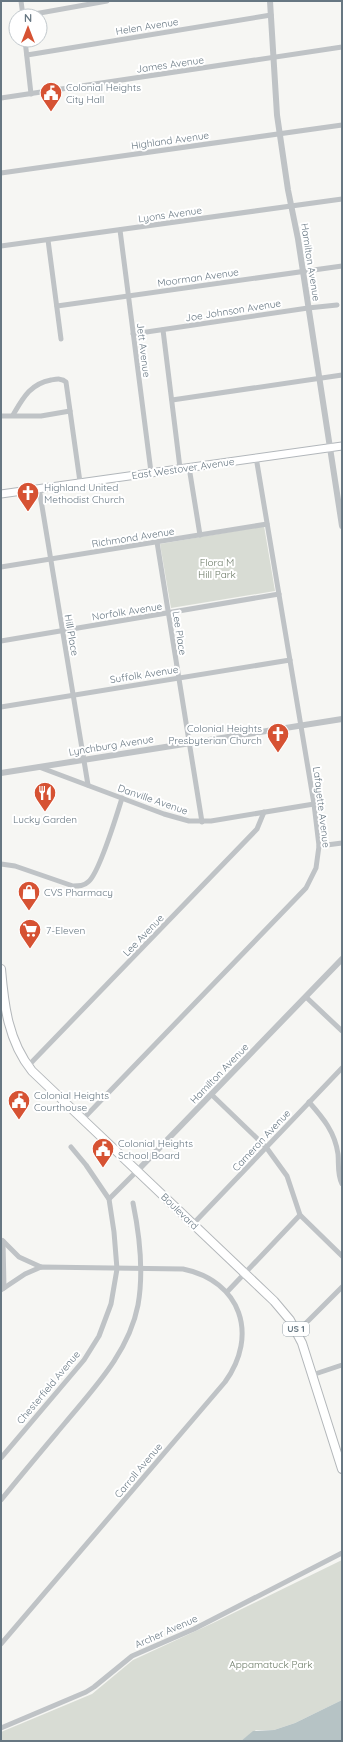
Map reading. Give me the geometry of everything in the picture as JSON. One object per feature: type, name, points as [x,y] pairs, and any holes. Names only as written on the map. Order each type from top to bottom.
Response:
[{"type":"main road","name":"East Westover Avenue","points":[[1,494],[342,446]]},
{"type":"main road","name":"Boulevard","points":[[1,969],[3,1010],[22,1058],[28,1066],[84,1118],[282,1310],[297,1332],[342,1469]]},
{"type":"street","points":[[48,12],[107,1]]},
{"type":"street","name":"Hamilton Avenue","points":[[270,1],[279,133],[303,271],[318,379],[342,526]]},
{"type":"street","name":"Helen Avenue","points":[[27,56],[271,15]]},
{"type":"street","name":"James Avenue","points":[[1,98],[342,47]]},
{"type":"street","points":[[26,48],[31,94]]},
{"type":"street","name":"Highland Avenue","points":[[1,173],[342,125]]},
{"type":"street","name":"Lyons Avenue","points":[[1,246],[342,199]]},
{"type":"street","name":"Jett Avenue","points":[[120,230],[151,472]]},
{"type":"street","points":[[48,240],[62,339]]},
{"type":"street","name":"Moorman Avenue","points":[[57,306],[342,266]]},
{"type":"street","name":"Joe Johnson Avenue","points":[[133,334],[337,305]]},
{"type":"street","points":[[163,330],[180,468]]},
{"type":"street","points":[[172,400],[342,375]]},
{"type":"street","points":[[13,415],[24,396],[34,386],[45,382],[61,379],[64,380],[67,385],[80,482]]},
{"type":"street","points":[[1,416],[41,416],[70,412]]},
{"type":"street","name":"Lafayette Avenue","points":[[84,1118],[306,888],[316,868],[320,846],[314,804],[256,457]]},
{"type":"street","points":[[190,467],[200,535]]},
{"type":"street","name":"Hill Place","points":[[39,488],[88,785]]},
{"type":"street","name":"Richmond Avenue","points":[[1,567],[267,524]]},
{"type":"street","name":"Lee Place","points":[[156,542],[202,822]]},
{"type":"street","name":"Norfolk Avenue","points":[[1,641],[279,594]]},
{"type":"street","name":"Suffolk Avenue","points":[[1,707],[290,660]]},
{"type":"street","name":"Lynchburg Avenue","points":[[1,773],[301,724],[342,719]]},
{"type":"street","name":"Danville Avenue","points":[[38,767],[179,819],[202,822],[314,804]]},
{"type":"street","points":[[1,864],[15,866],[73,886],[88,883],[96,870],[122,798]]},
{"type":"street","name":"Lee Avenue","points":[[28,1066],[257,829],[264,812]]},
{"type":"street","points":[[320,846],[342,843]]},
{"type":"street","name":"Hamilton Avenue","points":[[109,1199],[342,960]]},
{"type":"street","points":[[306,997],[342,1031]]},
{"type":"street","name":"Cameron Avenue","points":[[193,1224],[342,1068]]},
{"type":"street","points":[[212,1095],[266,1147],[287,1176],[300,1215],[342,1256]]},
{"type":"street","points":[[309,1102],[322,1116],[336,1144],[339,1174],[342,1184]]},
{"type":"street","name":"Chesterfield Avenue","points":[[1,1458],[84,1360],[95,1342],[111,1304],[117,1269],[114,1232],[109,1199],[86,1165],[71,1147]]},
{"type":"street","points":[[1,1500],[101,1379],[120,1352],[137,1307],[142,1269],[141,1248],[134,1203]]},
{"type":"street","points":[[2,1240],[19,1257],[41,1267],[183,1269],[193,1271],[212,1281],[227,1292],[300,1215]]},
{"type":"street","points":[[2,1240],[2,1289]]},
{"type":"street","points":[[2,1289],[18,1277],[41,1267]]},
{"type":"street","points":[[297,1332],[342,1287]]},
{"type":"street","name":"Carroll Avenue","points":[[1,1644],[230,1375],[241,1352],[242,1333],[237,1311],[227,1292]]},
{"type":"street","points":[[312,1375],[342,1366]]},
{"type":"street","name":"Archer Avenue","points":[[1,1728],[86,1692],[101,1682],[132,1656],[194,1629],[342,1553]]},
{"type":"green space","name":"Flora M Hill Park","points":[[264,526],[275,591],[171,608],[160,544]]},
{"type":"green space","name":"Appamatuck Park","points":[[342,1560],[342,1700],[295,1723],[274,1730],[256,1730],[241,1741],[1,1741],[1,1732],[92,1694],[133,1660]]},
{"type":"shaded area","points":[[342,1700],[342,1741],[241,1741],[253,1731],[274,1730],[295,1723]]},
{"type":"place","name":"Colonial Heights City Hall","points":[[51,112]]},
{"type":"place","name":"Highland United Methodist Church","points":[[28,512]]},
{"type":"place","name":"Colonial Heights Presbyterian Church","points":[[278,754]]},
{"type":"place","name":"Lucky Garden","points":[[45,812]]},
{"type":"place","name":"CVS Pharmacy","points":[[29,912]]},
{"type":"place","name":"7-Eleven","points":[[30,950]]},
{"type":"place","name":"Colonial Heights Courthouse","points":[[19,1120]]},
{"type":"place","name":"Colonial Heights School Board","points":[[103,1168]]}]
